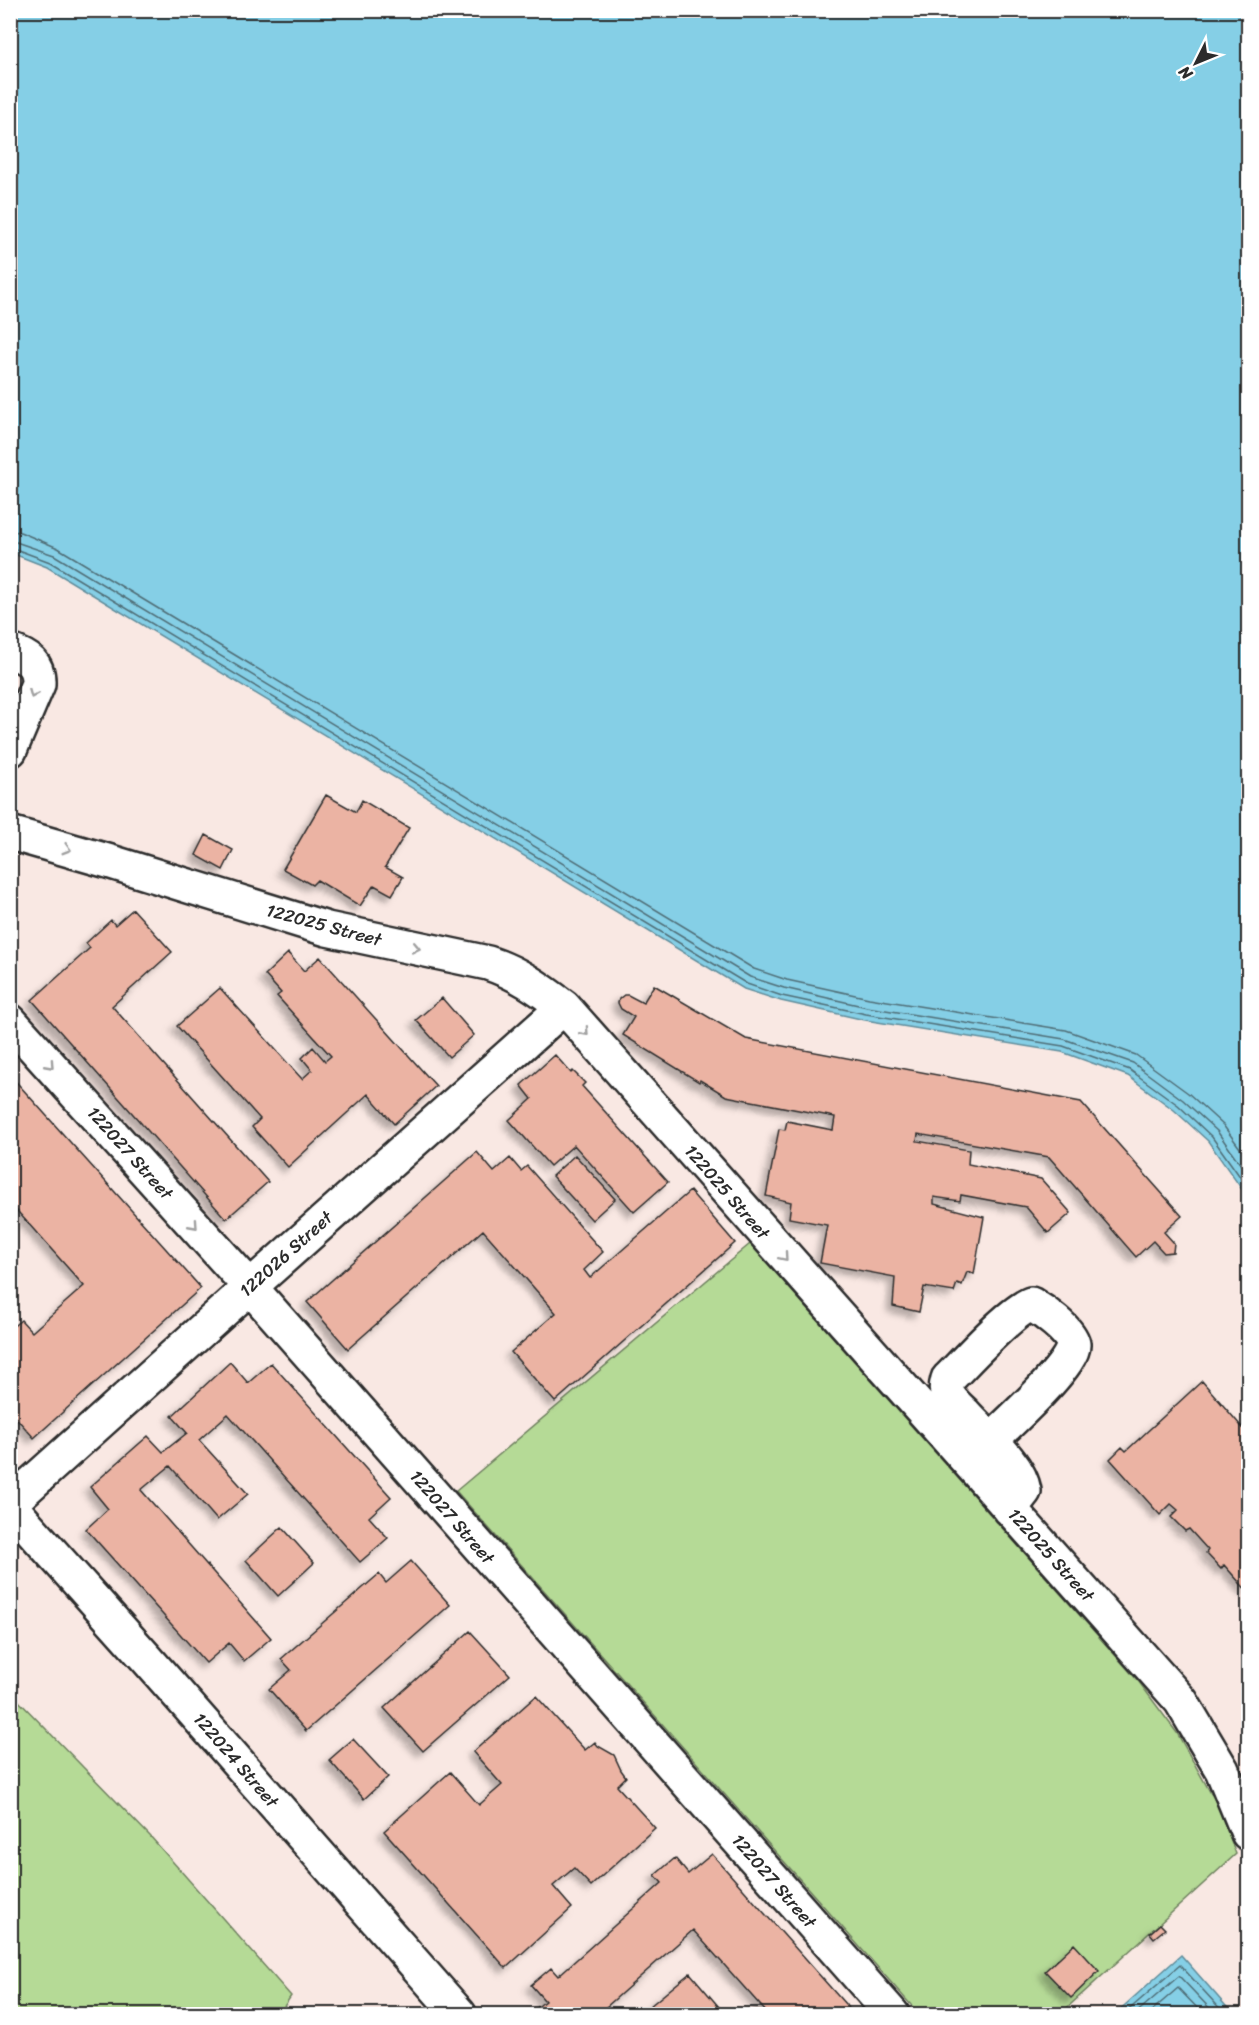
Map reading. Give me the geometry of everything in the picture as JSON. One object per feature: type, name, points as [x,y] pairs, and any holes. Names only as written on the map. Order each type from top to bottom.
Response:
[{"type":"street","points":[[10,651],[20,654],[30,662],[36,668],[38,676],[38,684],[11,747]]},
{"type":"street","name":"122025 Street","points":[[10,833],[327,929],[462,957],[510,970],[535,984],[564,1007],[1181,1701],[1222,1770],[1248,1833]]},
{"type":"street","name":"122026 Street","points":[[10,1505],[564,1007]]},
{"type":"street","name":"122027 Street","points":[[10,1021],[250,1287],[892,2014]]},
{"type":"street","points":[[990,1441],[1013,1466],[1022,1480],[1024,1491],[1010,1509]]},
{"type":"street","name":"122024 Street","points":[[10,1505],[459,2014]]},
{"type":"green space","points":[[750,1244],[1139,1682],[1177,1733],[1218,1806],[1236,1854],[1060,2014],[919,2014],[456,1491]]},
{"type":"green space","points":[[11,1693],[150,1836],[291,1996],[279,2014],[11,2014]]},
{"type":"water","points":[[10,11],[1248,11],[1248,1198],[1208,1141],[1174,1110],[1128,1076],[1062,1052],[865,1020],[781,1001],[744,989],[47,567],[11,553]]},
{"type":"water","points":[[1181,1955],[1232,2013],[1115,2014]]},
{"type":"building","points":[[326,795],[356,812],[362,800],[409,828],[385,867],[403,877],[392,895],[374,885],[360,906],[317,880],[312,885],[283,869]]},
{"type":"building","points":[[206,835],[233,850],[223,870],[196,855]]},
{"type":"building","points":[[133,909],[172,952],[112,1006],[268,1182],[226,1219],[32,1000],[90,948],[86,943],[111,920],[115,925]]},
{"type":"building","points":[[288,953],[304,971],[320,957],[436,1086],[394,1124],[368,1094],[288,1167],[252,1127],[260,1119],[177,1026],[220,988],[302,1079],[312,1070],[302,1058],[313,1047],[325,1061],[331,1056],[277,996],[281,993],[265,975]]},
{"type":"building","points":[[654,985],[746,1039],[1081,1102],[1182,1216],[1164,1232],[1174,1243],[1173,1252],[1164,1253],[1153,1241],[1136,1257],[1049,1157],[918,1134],[917,1141],[969,1150],[968,1164],[1041,1179],[1071,1213],[1048,1233],[1026,1207],[961,1195],[960,1201],[934,1197],[934,1204],[984,1217],[974,1274],[967,1272],[962,1285],[957,1283],[954,1292],[924,1287],[919,1312],[893,1306],[895,1277],[820,1263],[827,1225],[789,1218],[791,1202],[766,1196],[779,1129],[785,1130],[787,1121],[833,1130],[835,1117],[726,1096],[623,1035],[634,1017],[621,1009],[619,999],[628,995],[643,1003]]},
{"type":"building","points":[[442,998],[474,1035],[449,1057],[416,1020]]},
{"type":"building","points":[[555,1055],[571,1073],[573,1071],[585,1083],[582,1086],[668,1182],[634,1212],[574,1145],[550,1166],[509,1120],[532,1099],[521,1085]]},
{"type":"building","points":[[10,1075],[201,1288],[34,1438],[10,1411],[10,1329],[21,1320],[32,1332],[84,1286],[10,1203]]},
{"type":"building","points":[[477,1152],[494,1172],[510,1158],[521,1171],[527,1166],[603,1252],[584,1270],[590,1278],[690,1191],[735,1243],[555,1402],[511,1352],[556,1313],[483,1230],[348,1349],[307,1302]]},
{"type":"building","points":[[575,1155],[615,1199],[592,1220],[552,1176]]},
{"type":"building","points":[[230,1362],[248,1383],[271,1363],[391,1497],[369,1517],[388,1538],[360,1562],[228,1414],[199,1440],[248,1494],[217,1520],[170,1466],[141,1490],[271,1638],[244,1661],[229,1643],[206,1663],[86,1529],[108,1509],[90,1487],[148,1436],[163,1452],[187,1433],[172,1416]]},
{"type":"building","points":[[1202,1381],[1248,1434],[1248,1592],[1224,1565],[1221,1569],[1206,1553],[1208,1550],[1189,1529],[1185,1531],[1171,1517],[1178,1510],[1171,1504],[1160,1515],[1110,1459],[1122,1447],[1126,1451]]},
{"type":"building","points":[[282,1527],[314,1563],[278,1596],[246,1560]]},
{"type":"building","points":[[411,1561],[450,1605],[306,1731],[269,1689],[291,1670],[281,1659],[379,1574],[386,1583]]},
{"type":"building","points":[[470,1631],[510,1675],[423,1751],[384,1708]]},
{"type":"building","points":[[536,1696],[585,1750],[595,1742],[614,1755],[626,1777],[617,1786],[655,1828],[591,1886],[574,1868],[553,1886],[572,1908],[506,1968],[384,1831],[450,1772],[479,1805],[502,1785],[473,1752]]},
{"type":"building","points":[[353,1739],[388,1777],[364,1799],[329,1760]]},
{"type":"building","points":[[712,1854],[854,2014],[768,2014],[693,1930],[605,2008],[611,2014],[529,2014],[545,2001],[531,1985],[551,1968],[558,1976],[662,1883],[655,1875],[675,1858],[688,1874]]},
{"type":"building","points":[[1160,1924],[1165,1929],[1154,1938],[1150,1933]]},
{"type":"building","points":[[1074,1944],[1099,1971],[1071,1998],[1045,1971]]},
{"type":"building","points":[[690,1973],[725,2014],[647,2014],[644,2011]]}]
